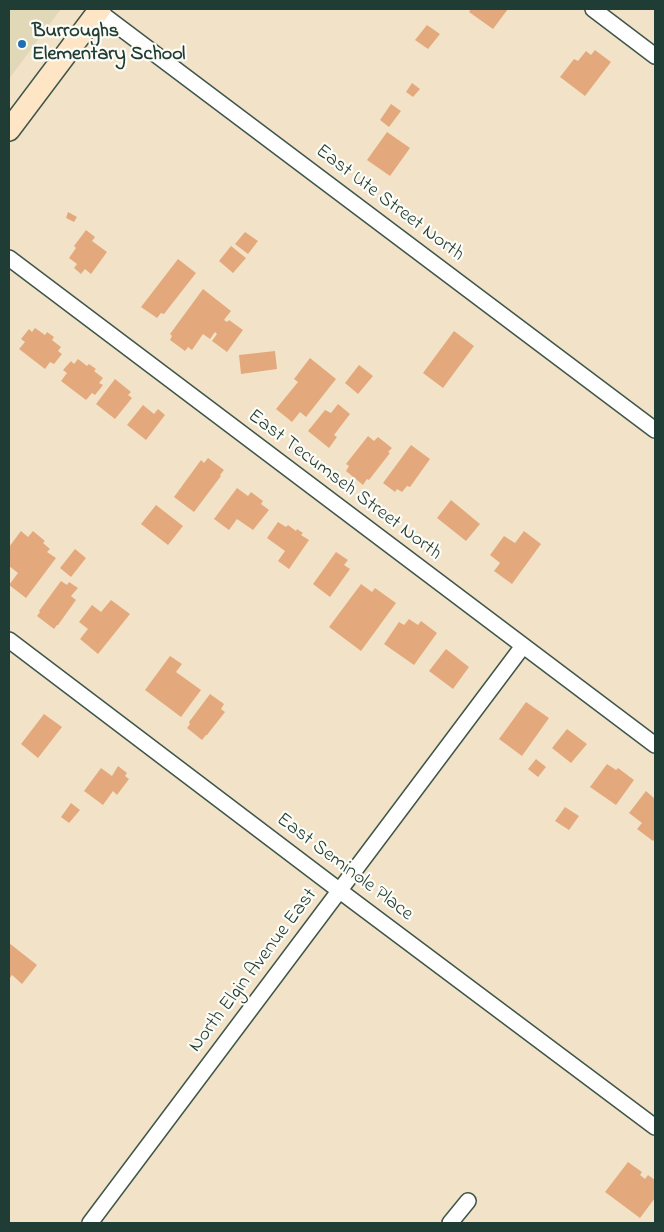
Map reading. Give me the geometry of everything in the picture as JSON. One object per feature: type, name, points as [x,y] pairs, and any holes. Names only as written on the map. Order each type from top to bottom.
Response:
[{"type":"main road","points":[[11,121],[99,10]]},
{"type":"street","points":[[592,9],[655,56]]},
{"type":"street","name":"East Ute Street North","points":[[99,10],[655,430]]},
{"type":"street","name":"East Tecumseh Street North","points":[[9,258],[655,746]]},
{"type":"street","name":"East Seminole Place","points":[[9,640],[655,1127]]},
{"type":"street","name":"North Elgin Avenue East","points":[[90,1223],[523,646]]},
{"type":"street","points":[[450,1223],[468,1200]]},
{"type":"shaded area","name":"Burroughs Elementary School","points":[[9,9],[61,9],[9,79]]},
{"type":"building","points":[[471,9],[508,9],[493,29],[469,12]]},
{"type":"building","points":[[427,25],[440,34],[428,49],[415,40]]},
{"type":"building","points":[[595,50],[611,62],[585,96],[560,77],[574,59],[578,61],[586,51],[591,55]]},
{"type":"building","points":[[412,83],[420,89],[413,97],[406,92]]},
{"type":"building","points":[[391,104],[401,111],[389,127],[380,120]]},
{"type":"building","points":[[387,132],[410,148],[390,176],[367,160]]},
{"type":"building","points":[[68,212],[77,217],[74,222],[66,218]]},
{"type":"building","points":[[86,230],[95,237],[92,241],[107,252],[91,274],[85,269],[81,274],[74,268],[77,264],[69,258],[76,248],[74,246]]},
{"type":"building","points":[[245,232],[258,241],[248,254],[235,244]]},
{"type":"building","points":[[231,246],[246,258],[233,273],[219,261]]},
{"type":"building","points":[[178,259],[196,273],[164,314],[161,313],[157,318],[141,307]]},
{"type":"building","points":[[203,289],[231,311],[224,320],[227,322],[229,320],[243,330],[227,352],[212,341],[217,334],[215,332],[210,339],[203,334],[192,350],[188,347],[185,351],[170,340],[172,336],[170,334]]},
{"type":"building","points":[[35,328],[45,335],[47,332],[54,337],[52,340],[61,347],[58,351],[62,354],[54,364],[50,362],[45,369],[19,349],[25,342],[21,339],[29,329],[32,332]]},
{"type":"building","points":[[454,331],[474,346],[443,388],[423,373]]},
{"type":"building","points":[[275,351],[277,369],[241,374],[239,355]]},
{"type":"building","points":[[310,358],[336,379],[306,417],[300,412],[292,422],[276,409],[298,382],[294,379]]},
{"type":"building","points":[[78,359],[87,366],[89,364],[96,369],[94,371],[103,378],[99,383],[103,385],[95,395],[92,393],[86,400],[61,381],[67,373],[63,370],[71,361],[74,364]]},
{"type":"building","points":[[359,365],[373,376],[358,394],[345,383]]},
{"type":"building","points":[[115,379],[131,392],[128,395],[132,398],[115,419],[96,404]]},
{"type":"building","points":[[338,404],[350,414],[334,435],[337,437],[329,448],[308,431],[325,410],[331,413]]},
{"type":"building","points":[[143,405],[154,414],[158,409],[165,415],[146,440],[127,425]]},
{"type":"building","points":[[368,436],[374,441],[378,437],[392,448],[369,480],[367,479],[363,485],[346,471],[349,466],[346,464]]},
{"type":"building","points":[[411,445],[430,459],[410,487],[407,486],[402,492],[397,489],[395,492],[383,483]]},
{"type":"building","points":[[208,458],[224,470],[194,512],[174,497],[201,460],[204,463]]},
{"type":"building","points":[[237,488],[248,496],[251,492],[263,501],[261,504],[269,510],[253,530],[237,519],[229,530],[214,519]]},
{"type":"building","points":[[451,500],[480,524],[466,541],[437,518]]},
{"type":"building","points":[[156,505],[183,526],[168,545],[141,524]]},
{"type":"building","points":[[278,522],[286,527],[288,525],[296,531],[297,529],[303,533],[301,535],[309,540],[289,569],[278,561],[285,551],[267,538]]},
{"type":"building","points":[[21,531],[28,537],[33,531],[45,541],[43,543],[50,549],[47,552],[56,558],[26,598],[9,585],[18,573],[9,566],[9,547]]},
{"type":"building","points":[[524,531],[541,544],[512,584],[494,571],[500,563],[490,555],[504,536],[515,543]]},
{"type":"building","points":[[75,549],[86,558],[71,577],[60,568]]},
{"type":"building","points":[[336,552],[348,560],[344,565],[350,569],[330,597],[313,584]]},
{"type":"building","points":[[61,581],[67,585],[69,582],[78,588],[71,596],[76,600],[54,629],[37,616]]},
{"type":"building","points":[[361,584],[372,592],[375,588],[396,603],[361,651],[329,627]]},
{"type":"building","points":[[111,600],[130,614],[98,654],[80,639],[88,629],[79,622],[92,605],[101,612]]},
{"type":"building","points":[[409,619],[418,625],[421,621],[437,633],[414,665],[384,644],[399,622],[404,625]]},
{"type":"building","points":[[446,649],[469,667],[453,689],[429,671]]},
{"type":"building","points":[[170,656],[182,664],[176,672],[201,690],[181,717],[145,690]]},
{"type":"building","points":[[210,694],[224,704],[221,709],[225,712],[202,740],[187,728],[190,724],[189,722]]},
{"type":"building","points":[[526,702],[549,718],[522,756],[499,739]]},
{"type":"building","points":[[44,714],[62,727],[38,758],[21,744]]},
{"type":"building","points":[[567,729],[587,744],[571,763],[552,748]]},
{"type":"building","points":[[536,759],[546,767],[538,777],[528,769]]},
{"type":"building","points":[[607,764],[616,770],[618,768],[634,780],[616,805],[590,787]]},
{"type":"building","points":[[118,766],[127,773],[125,776],[129,779],[117,795],[113,791],[103,805],[84,791],[101,768],[112,776]]},
{"type":"building","points":[[646,791],[655,799],[655,838],[653,841],[637,829],[642,823],[629,813]]},
{"type":"building","points":[[71,803],[80,810],[69,823],[61,817]]},
{"type":"building","points":[[565,807],[579,816],[569,830],[555,821]]},
{"type":"building","points":[[9,943],[37,965],[22,984],[12,975],[9,979]]},
{"type":"building","points":[[628,1162],[642,1172],[640,1175],[645,1179],[648,1175],[655,1180],[655,1198],[640,1218],[605,1192]]},
{"type":"place","name":"Burroughs Elementary School","points":[[22,44]]}]
